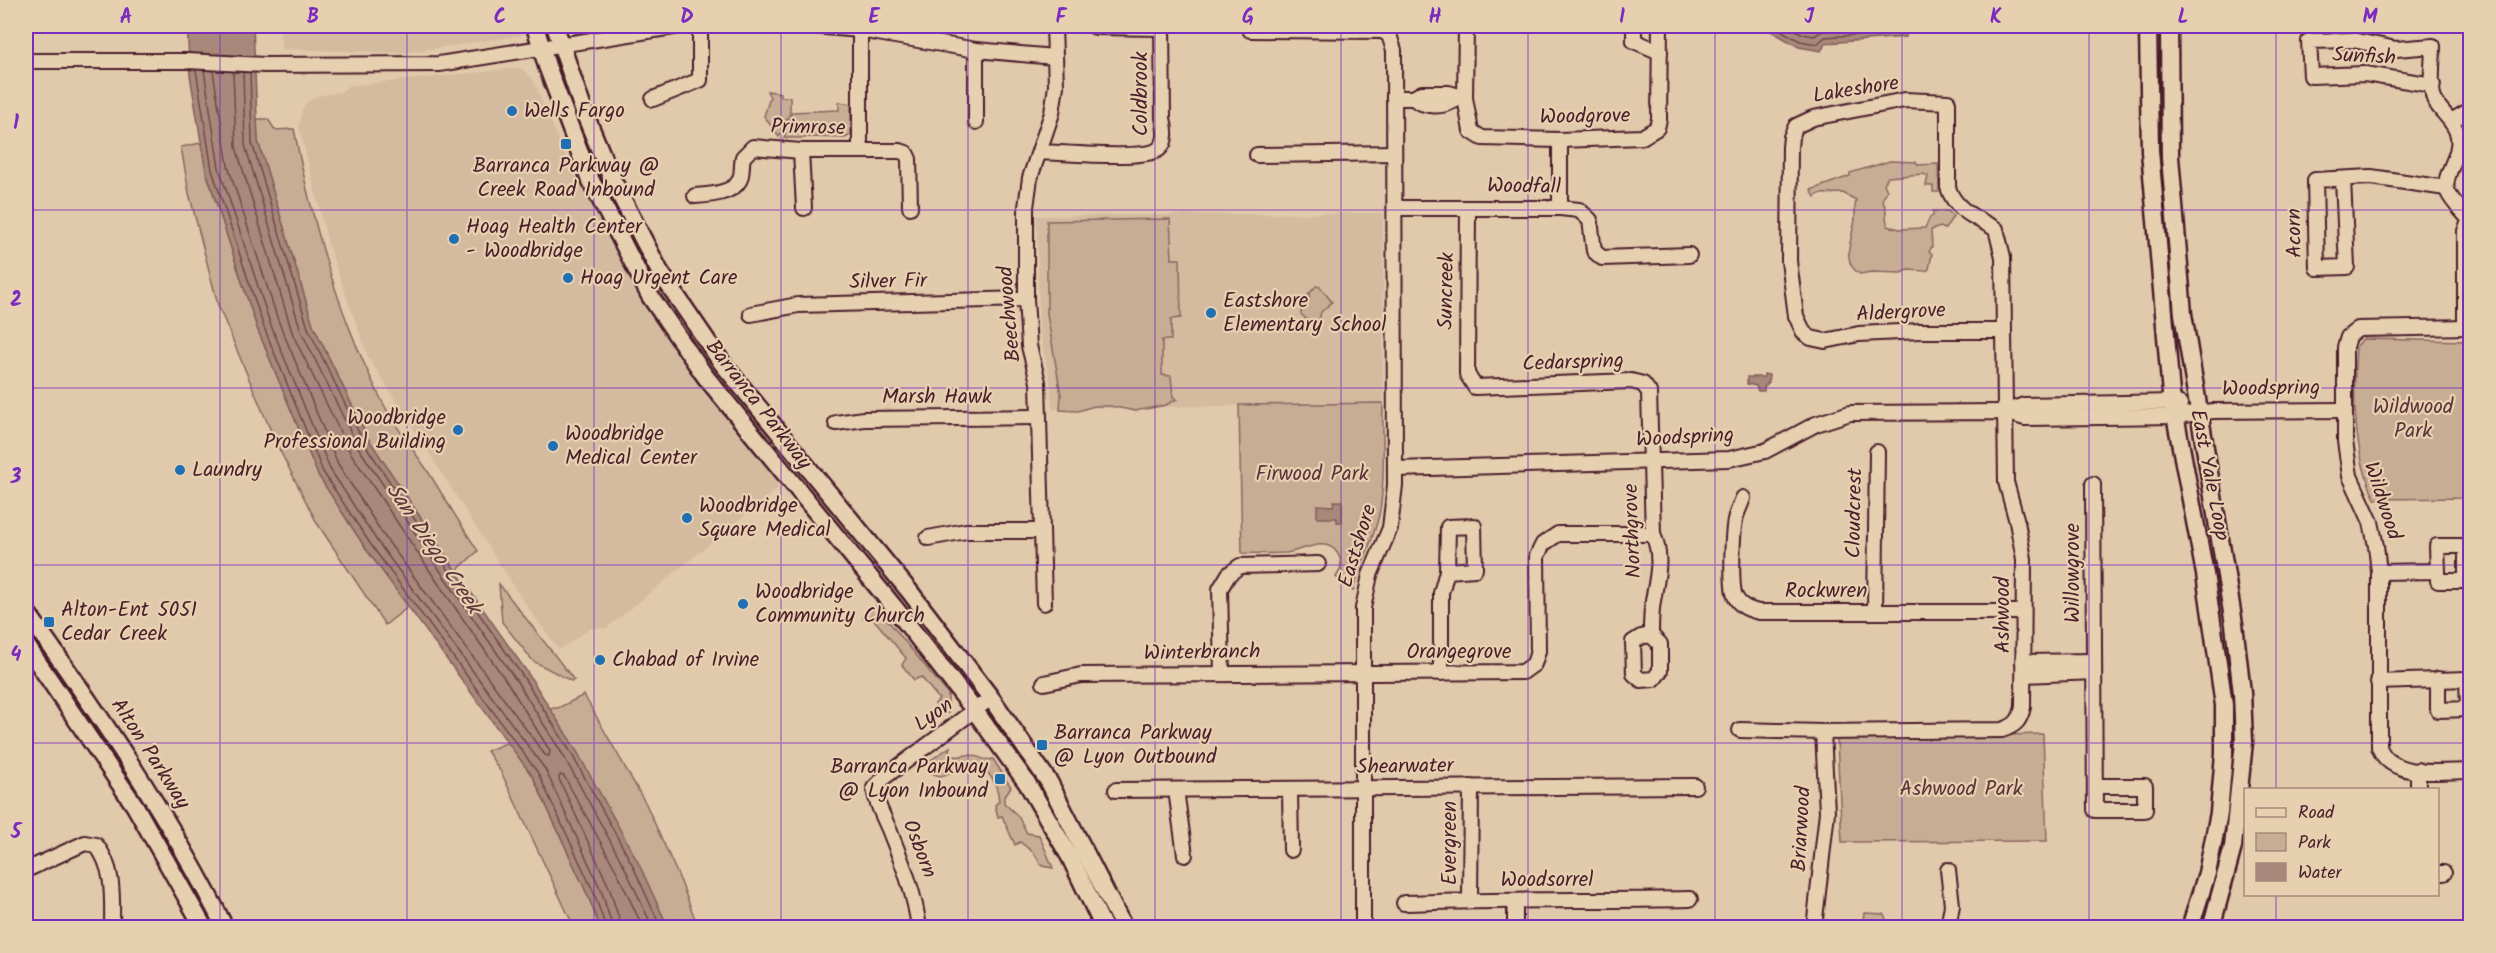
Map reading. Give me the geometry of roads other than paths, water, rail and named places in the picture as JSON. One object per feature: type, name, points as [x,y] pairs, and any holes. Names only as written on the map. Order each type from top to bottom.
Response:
[{"type":"main road","name":"Barranca Parkway","points":[[535,26],[589,177],[643,284],[705,376],[894,607],[975,711],[1027,783],[1070,857],[1104,927]]},
{"type":"main road","name":"Barranca Parkway","points":[[555,26],[559,43],[612,179],[660,272],[722,363],[910,592],[992,698],[1050,782],[1124,927]]},
{"type":"main road","name":"East Yale Loop","points":[[2148,26],[2150,151],[2159,271],[2174,409],[2207,585],[2224,705],[2224,754],[2219,813],[2207,873],[2190,927]]},
{"type":"main road","name":"East Yale Loop","points":[[2169,26],[2170,157],[2182,314],[2234,624],[2242,693],[2244,742],[2233,847],[2211,927]]},
{"type":"main road","points":[[743,425],[761,411]]},
{"type":"main road","name":"Alton Parkway","points":[[26,611],[141,778],[180,842],[225,927]]},
{"type":"main road","name":"Alton Parkway","points":[[26,645],[135,806],[204,927]]},
{"type":"street","points":[[26,61],[187,61],[266,65],[439,64],[559,43],[680,26]]},
{"type":"street","points":[[653,99],[700,80],[700,26]]},
{"type":"street","points":[[814,26],[860,27],[976,50],[1055,57]]},
{"type":"street","name":"Beechwood","points":[[1044,603],[1038,382],[1029,346],[1026,299],[1026,207],[1030,178],[1052,113],[1056,86],[1054,26]]},
{"type":"street","name":"Woodgrove","points":[[1466,26],[1462,98],[1468,126],[1476,136],[1489,139],[1560,140],[1642,137],[1657,128],[1660,26]]},
{"type":"street","points":[[1634,26],[1634,41],[1660,52]]},
{"type":"street","points":[[860,27],[860,149]]},
{"type":"street","points":[[1095,27],[1162,27]]},
{"type":"street","name":"Coldbrook","points":[[1040,152],[1144,155],[1161,148],[1165,131],[1162,27]]},
{"type":"street","name":"Eastshore","points":[[1250,30],[1382,31],[1389,35],[1395,51],[1396,469],[1390,528],[1366,588],[1363,608],[1364,927]]},
{"type":"street","name":"Sunfish","points":[[2433,85],[2365,74],[2311,76],[2309,41],[2353,40],[2396,49],[2433,46],[2433,85],[2432,92],[2434,101],[2451,121],[2457,134],[2459,147],[2447,178],[2446,188]]},
{"type":"street","points":[[976,50],[976,123]]},
{"type":"street","points":[[1394,98],[1413,98],[1421,105],[1449,104],[1462,98]]},
{"type":"street","name":"Lakeshore","points":[[1804,333],[1796,316],[1789,261],[1791,137],[1797,126],[1804,120],[1905,100],[1947,102],[1950,195],[1959,207],[1996,229]]},
{"type":"street","points":[[2451,121],[2470,110]]},
{"type":"street","points":[[1560,140],[1560,208]]},
{"type":"street","name":"Primrose","points":[[695,196],[716,194],[737,184],[740,179],[742,157],[749,149],[758,147],[801,151],[860,149],[900,151],[906,153],[909,159],[910,207]]},
{"type":"street","points":[[801,151],[804,208]]},
{"type":"street","points":[[1257,155],[1394,153]]},
{"type":"street","name":"Acorn","points":[[2343,179],[2347,267],[2317,268],[2315,180],[2371,177],[2446,188]]},
{"type":"street","points":[[2446,188],[2470,220],[2465,231],[2468,326]]},
{"type":"street","name":"Woodfall","points":[[1395,208],[1579,210],[1590,220],[1594,250],[1602,258],[1689,255]]},
{"type":"street","name":"Suncreek","points":[[1467,374],[1468,208]]},
{"type":"street","name":"Ashwood","points":[[1740,730],[1823,732],[2002,730],[2013,727],[2020,718],[2023,707],[2024,668],[2024,559],[2006,482],[2003,257],[1996,229]]},
{"type":"street","name":"Silver Fir","points":[[751,314],[798,305],[1026,299]]},
{"type":"street","name":"Wildwood","points":[[2418,770],[2403,768],[2387,761],[2379,747],[2379,572],[2371,522],[2348,467],[2344,410],[2345,348],[2348,337],[2362,327],[2468,326]]},
{"type":"street","name":"Aldergrove","points":[[1804,333],[1811,338],[1825,341],[1875,333],[2003,331]]},
{"type":"street","name":"Cedarspring","points":[[1467,374],[1475,387],[1631,381],[1643,384],[1651,397],[1652,461]]},
{"type":"street","name":"Woodspring","points":[[1396,469],[1721,460],[1755,454],[1816,424],[1850,413],[2004,412],[2024,405],[2198,411],[2344,410]]},
{"type":"street","name":"Marsh Hawk","points":[[836,423],[864,419],[1039,417]]},
{"type":"street","name":"Cloudcrest","points":[[1875,611],[1877,452]]},
{"type":"street","name":"Northgrove","points":[[1651,636],[1652,609],[1659,571],[1659,550],[1653,534],[1652,461]]},
{"type":"street","name":"Willowgrove","points":[[2093,484],[2095,786]]},
{"type":"street","name":"Rockwren","points":[[1743,498],[1735,518],[1733,554],[1734,593],[1743,606],[1759,612],[2023,612]]},
{"type":"street","points":[[928,538],[966,531],[1041,531]]},
{"type":"street","name":"Orangegrove","points":[[1362,673],[1523,672],[1534,664],[1538,651],[1537,556],[1539,549],[1558,534],[1653,534]]},
{"type":"street","points":[[1222,673],[1220,589],[1229,574],[1240,566],[1318,564]]},
{"type":"street","points":[[1441,673],[1441,593],[1447,571]]},
{"type":"street","points":[[2379,572],[2438,571]]},
{"type":"street","points":[[2024,668],[2094,667]]},
{"type":"street","name":"Winterbranch","points":[[1044,683],[1081,675],[1362,673]]},
{"type":"street","points":[[2378,682],[2438,679]]},
{"type":"street","name":"Lyon","points":[[874,788],[886,776],[992,698]]},
{"type":"street","name":"Briarwood","points":[[1814,927],[1827,812],[1823,732]]},
{"type":"street","points":[[2418,788],[2418,770],[2470,771]]},
{"type":"street","name":"Shearwater","points":[[1116,790],[1695,786]]},
{"type":"street","name":"Evergreen","points":[[1470,900],[1471,787]]},
{"type":"street","name":"Osborn","points":[[874,788],[878,806],[915,898],[919,927]]},
{"type":"street","points":[[1176,790],[1185,855]]},
{"type":"street","points":[[1290,790],[1291,850]]},
{"type":"street","points":[[26,870],[85,843],[96,845],[104,854],[111,885],[112,927]]},
{"type":"street","points":[[1948,870],[1952,905],[1948,927]]},
{"type":"street","name":"Woodsorrel","points":[[1404,903],[1470,900],[1515,902],[1690,899]]},
{"type":"street","points":[[1515,902],[1515,927]]},
{"type":"water","name":"San Diego Creek","points":[[187,26],[253,26],[258,141],[313,325],[369,440],[456,571],[527,672],[575,748],[638,862],[668,927],[600,927],[533,777],[366,549],[318,475],[257,328],[206,171],[190,75]]},
{"type":"water","points":[[1762,26],[1907,26],[1906,37],[1826,43],[1821,51],[1799,47]]},
{"type":"water","points":[[1764,374],[1769,375],[1769,382],[1764,387],[1764,391],[1758,391],[1756,386],[1747,384],[1747,377],[1764,377]]},
{"type":"water","points":[[1334,501],[1342,501],[1342,522],[1337,522],[1337,518],[1317,518],[1317,505],[1333,506]]},
{"type":"place","name":"Wells Fargo","points":[[512,111]]},
{"type":"place","name":"Barranca Parkway @ Creek Road Inbound","points":[[566,144]]},
{"type":"place","name":"Hoag Health Center - Woodbridge","points":[[454,239]]},
{"type":"place","name":"Hoag Urgent Care","points":[[568,278]]},
{"type":"place","name":"Eastshore Elementary School","points":[[1211,313]]},
{"type":"place","name":"Woodbridge Professional Building","points":[[458,430]]},
{"type":"place","name":"Woodbridge Medical Center","points":[[553,446]]},
{"type":"place","name":"Laundry","points":[[180,470]]},
{"type":"place","name":"Woodbridge Square Medical","points":[[687,518]]},
{"type":"place","name":"Woodbridge Community Church","points":[[743,604]]},
{"type":"place","name":"Alton-Ent 5051 Cedar Creek","points":[[49,622]]},
{"type":"place","name":"Chabad of Irvine","points":[[600,660]]},
{"type":"place","name":"Barranca Parkway @ Lyon Outbound","points":[[1042,745]]},
{"type":"place","name":"Barranca Parkway @ Lyon Inbound","points":[[1000,779]]},
{"type":"park label","name":"Wildwood Park","points":[[2413,419]]},
{"type":"park label","name":"Firwood Park","points":[[1312,474]]},
{"type":"park label","name":"Ashwood Park","points":[[1961,789]]}]
